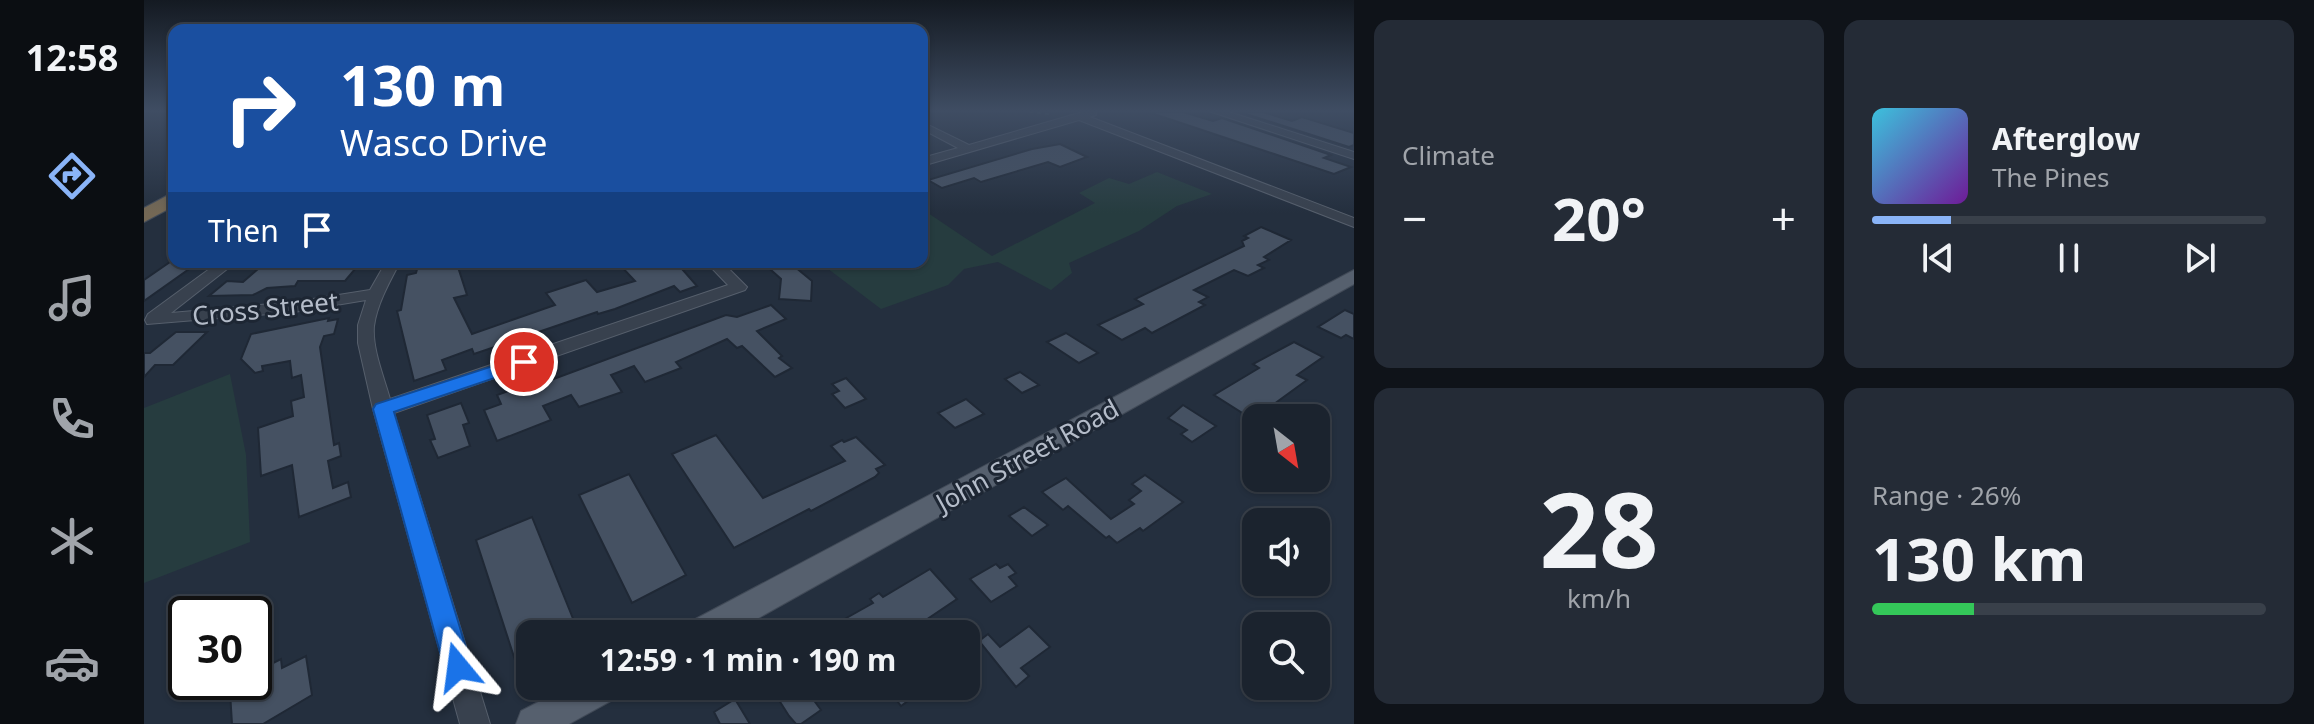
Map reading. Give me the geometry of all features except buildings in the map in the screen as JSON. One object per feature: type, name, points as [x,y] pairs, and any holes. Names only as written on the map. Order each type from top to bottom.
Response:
[{"type":"highway","points":[[144,205],[168,191]]},
{"type":"highway","points":[[144,216],[168,202]]},
{"type":"main road","name":"John Street Road","points":[[725,620],[1354,276]]},
{"type":"main road","points":[[534,724],[578,700]]},
{"type":"street","points":[[961,145],[969,149]]},
{"type":"street","points":[[928,160],[984,145]]},
{"type":"street","points":[[1153,145],[1354,223]]},
{"type":"street","points":[[1319,145],[1354,156]]},
{"type":"street","points":[[148,323],[221,268]]},
{"type":"street","points":[[390,268],[376,294],[366,334],[383,409],[475,724]]},
{"type":"street","points":[[383,409],[739,287],[719,268]]},
{"type":"street","name":"Cross Street","points":[[148,323],[294,307],[376,294]]},
{"type":"green space","points":[[1157,172],[1212,194],[1177,206],[1139,231],[1069,263],[1072,273],[1051,290],[998,262],[964,269],[948,285],[881,309],[827,268],[928,268],[928,213],[992,256],[1095,203],[1079,193],[1109,178],[1129,184]]},
{"type":"green space","points":[[230,374],[246,455],[250,542],[144,583],[144,408]]},
{"type":"route","points":[[458,667],[383,409],[524,362]]}]
